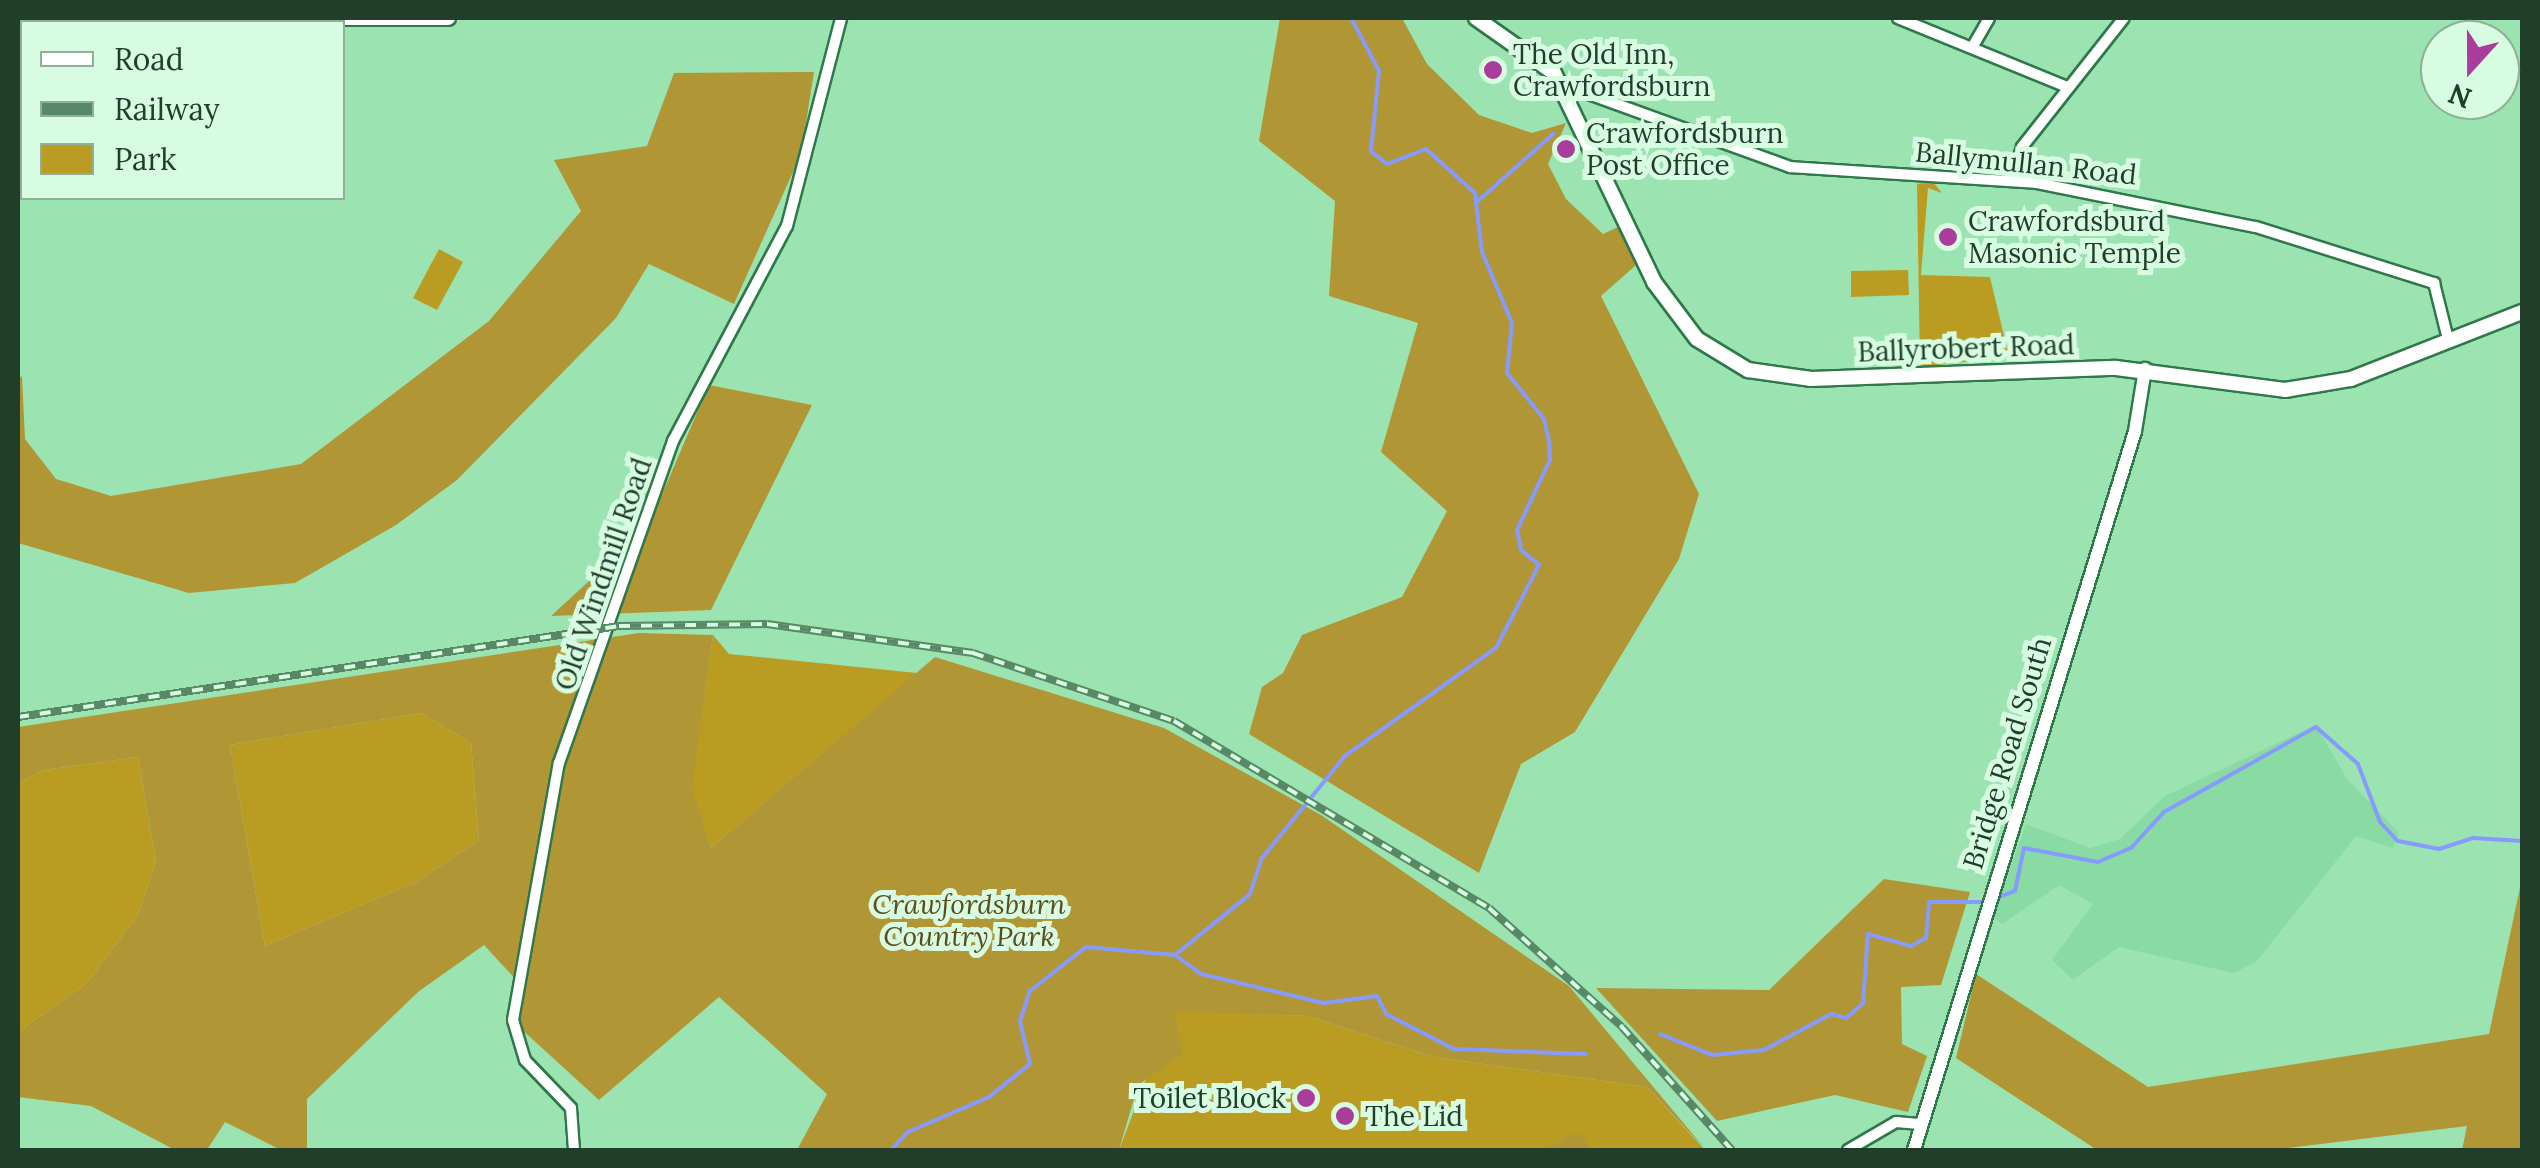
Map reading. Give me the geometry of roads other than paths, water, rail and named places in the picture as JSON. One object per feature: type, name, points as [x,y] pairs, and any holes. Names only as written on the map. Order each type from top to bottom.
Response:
[{"type":"main road","points":[[317,18],[448,18]]},
{"type":"main road","points":[[1476,18],[1561,84]]},
{"type":"main road","name":"Ballyrobert Road","points":[[1561,84],[1654,282],[1726,360],[1811,379],[2145,369],[2301,388],[2351,379],[2522,312]]},
{"type":"street","name":"Old Windmill Road","points":[[574,1150],[571,1108],[524,1060],[513,1020],[559,763],[672,440],[787,226],[840,18]]},
{"type":"street","points":[[1898,18],[2067,87]]},
{"type":"street","points":[[1973,46],[1989,18]]},
{"type":"street","points":[[2012,180],[2022,148],[2124,18]]},
{"type":"street","name":"Ballymullan Road","points":[[1561,84],[1790,167],[2012,180],[2149,200],[2409,272],[2434,283],[2448,339]]},
{"type":"street","name":"Bridge Road South","points":[[1914,1150],[1984,912],[2135,431],[2145,369]]},
{"type":"street","points":[[1848,1150],[1896,1122],[1919,1124]]},
{"type":"waterway","points":[[1175,955],[1250,894],[1262,858],[1345,756],[1496,648],[1539,565],[1521,550],[1517,530],[1550,460],[1549,441],[1544,419],[1507,373],[1512,323],[1482,252],[1475,193],[1426,149],[1387,164],[1371,151],[1379,71],[1351,18]]},
{"type":"waterway","points":[[1478,201],[1553,134]]},
{"type":"waterway","points":[[1994,899],[2015,891],[2024,848],[2098,862],[2131,848],[2164,812],[2316,727],[2358,764],[2380,822],[2398,841],[2439,849],[2473,838],[2522,841]]},
{"type":"waterway","points":[[1660,1034],[1712,1055],[1764,1050],[1831,1014],[1846,1018],[1863,1003],[1868,934],[1911,946],[1926,938],[1929,902],[1985,902]]},
{"type":"waterway","points":[[891,1150],[908,1132],[989,1097],[1030,1064],[1020,1021],[1030,991],[1086,947],[1175,955],[1201,974],[1324,1003],[1377,996],[1386,1014],[1454,1049],[1586,1054]]},
{"type":"railway","points":[[18,717],[619,626],[767,624],[973,653],[1174,721],[1489,908],[1622,1027],[1732,1150]]},
{"type":"place","name":"The Old Inn, Crawfordsburn","points":[[1493,70]]},
{"type":"place","name":"Crawfordsburn Post Office","points":[[1566,149]]},
{"type":"place","name":"Crawfordsburd Masonic Temple","points":[[1948,237]]},
{"type":"place","name":"Toilet Block","points":[[1306,1098]]},
{"type":"place","name":"The Lid","points":[[1345,1116]]},
{"type":"park label","name":"Crawfordsburn Country Park","points":[[969,920]]}]
